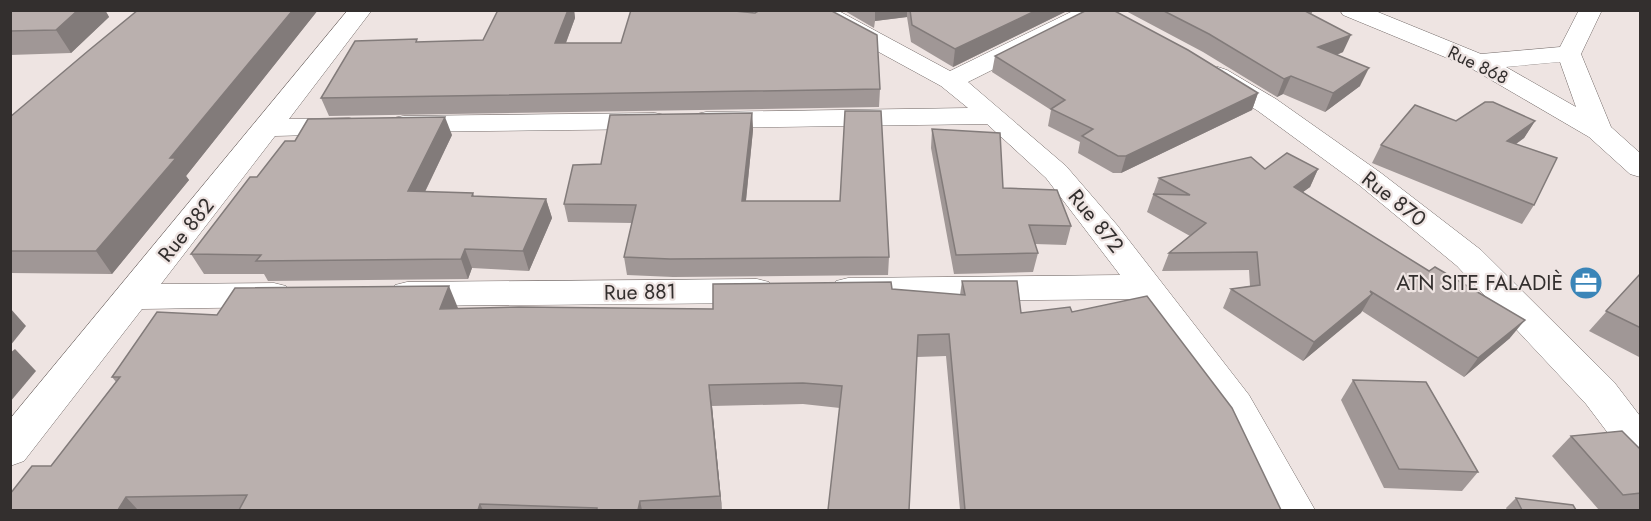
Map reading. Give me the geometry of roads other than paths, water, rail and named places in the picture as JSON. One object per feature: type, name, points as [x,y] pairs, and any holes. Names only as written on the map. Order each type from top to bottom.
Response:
[{"type":"street","name":"Rue 882","points":[[10,449],[361,10]]},
{"type":"street","name":"Rue 872","points":[[819,10],[950,81],[994,116],[1056,172],[1106,232],[1235,406],[1294,510]]},
{"type":"street","name":"Rue 868","points":[[1350,10],[1478,62],[1599,131],[1641,168]]},
{"type":"street","points":[[1591,10],[1569,54],[1599,131]]},
{"type":"street","points":[[950,81],[1105,14]]},
{"type":"street","points":[[1478,62],[1569,54]]},
{"type":"street","name":"Rue 870","points":[[1193,59],[1267,105],[1361,172],[1469,258],[1600,393],[1641,445]]},
{"type":"street","points":[[266,128],[994,116]]},
{"type":"street","name":"Rue 881","points":[[371,294],[1147,287]]},
{"type":"street","points":[[132,297],[299,295]]},
{"type":"place","name":"ATN SITE FALADIÈ","points":[[1586,283]]}]
